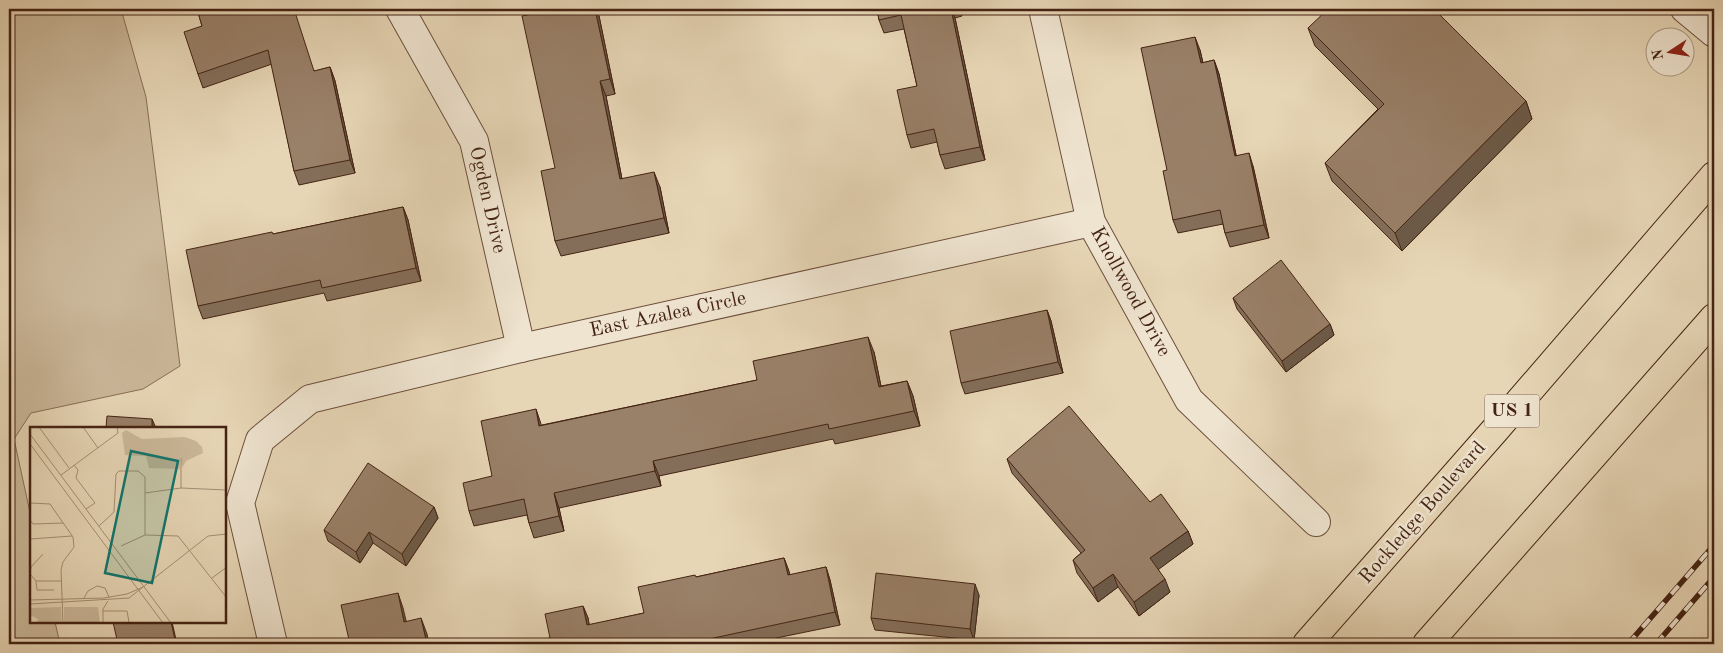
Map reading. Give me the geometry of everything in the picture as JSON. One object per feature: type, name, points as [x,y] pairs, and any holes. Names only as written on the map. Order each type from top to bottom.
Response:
[{"type":"main road","name":"Rockledge Boulevard","points":[[1307,644],[1714,176]]},
{"type":"main road","points":[[1427,644],[1714,318]]},
{"type":"street","name":"Ogden Drive","points":[[400,9],[474,141],[521,348]]},
{"type":"street","name":"Knollwood Drive","points":[[1043,9],[1091,222],[1189,400],[1316,522]]},
{"type":"street","points":[[1685,9],[1714,32]]},
{"type":"street","name":"East Azalea Circle","points":[[273,644],[240,503],[260,440],[310,399],[521,348],[1091,222]]},
{"type":"shaded area","points":[[9,9],[121,9],[146,97],[180,366],[143,389],[31,413],[14,439],[30,512],[30,623],[55,623],[60,644],[9,644]]},
{"type":"building","points":[[197,9],[294,9],[314,71],[330,67],[350,160],[294,171],[268,50],[198,74],[184,32],[202,26]]},
{"type":"building","points":[[557,9],[595,9],[610,79],[600,81],[620,179],[654,172],[664,218],[555,241],[541,171],[555,168],[522,16]]},
{"type":"building","points":[[877,9],[951,9],[980,147],[940,155],[934,129],[907,135],[897,90],[917,86],[901,15],[879,20]]},
{"type":"building","points":[[1328,9],[1434,9],[1526,101],[1395,233],[1325,163],[1384,104],[1308,28]]},
{"type":"building","points":[[1195,37],[1201,63],[1214,60],[1235,156],[1249,153],[1264,225],[1225,233],[1220,210],[1173,220],[1163,171],[1167,170],[1141,48]]},
{"type":"building","points":[[403,207],[416,268],[322,288],[320,280],[198,306],[186,250]]},
{"type":"building","points":[[1281,260],[1330,324],[1282,361],[1233,298]]},
{"type":"building","points":[[1047,310],[1058,362],[961,383],[950,331]]},
{"type":"building","points":[[868,337],[879,387],[907,381],[914,411],[829,429],[828,424],[653,461],[655,471],[554,493],[559,516],[529,523],[524,499],[469,511],[463,483],[492,476],[481,421],[536,409],[539,426],[757,380],[753,361]]},
{"type":"building","points":[[1069,406],[1150,502],[1161,494],[1188,531],[1150,558],[1165,579],[1134,602],[1113,574],[1093,588],[1073,560],[1085,550],[1007,459]]},
{"type":"building","points":[[107,416],[152,419],[152,427],[106,427]]},
{"type":"building","points":[[368,463],[434,507],[402,554],[369,532],[356,552],[324,530]]},
{"type":"building","points":[[784,558],[788,575],[826,567],[835,612],[709,639],[710,644],[519,644],[550,638],[545,614],[583,606],[587,625],[644,613],[638,587]]},
{"type":"building","points":[[876,573],[975,584],[970,629],[871,618]]},
{"type":"building","points":[[398,593],[404,622],[421,618],[427,644],[350,644],[341,605]]},
{"type":"building","points":[[113,623],[171,623],[176,644],[118,644]]},
{"type":"railway","points":[[1628,644],[1714,545]]},
{"type":"railway","points":[[1656,644],[1714,577]]}]
